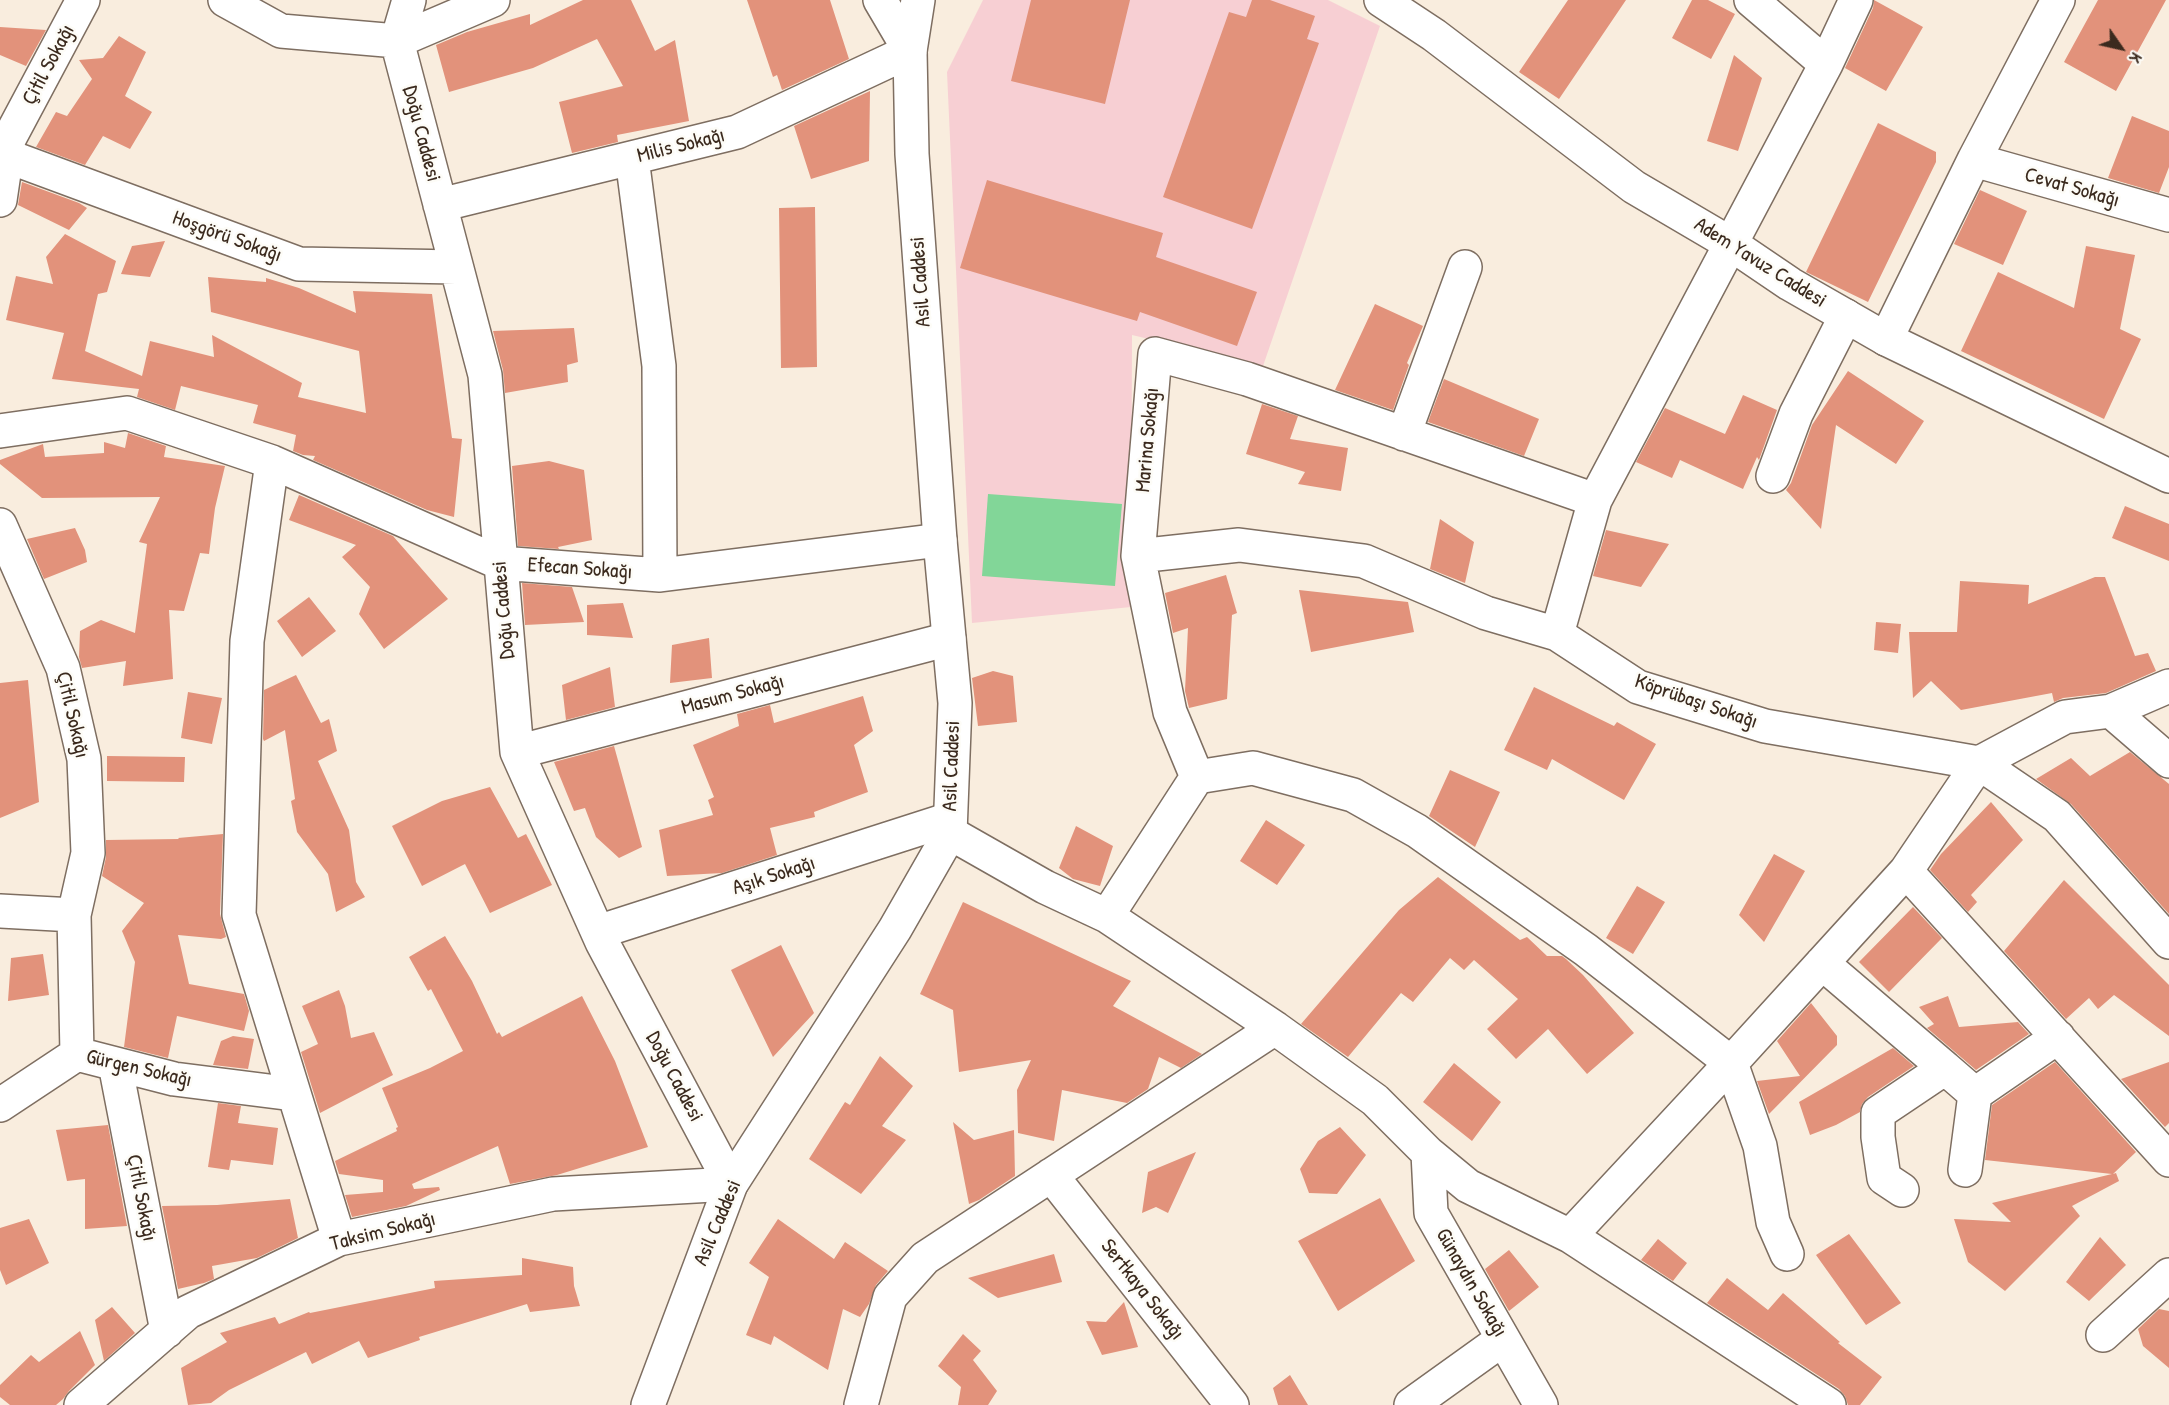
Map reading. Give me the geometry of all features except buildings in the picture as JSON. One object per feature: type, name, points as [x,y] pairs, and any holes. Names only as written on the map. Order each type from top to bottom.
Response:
[{"type":"street","name":"Çitil Sokağı","points":[[0,200],[9,139],[83,0]]},
{"type":"street","points":[[225,0],[281,32],[397,41],[493,0]]},
{"type":"street","points":[[397,41],[409,0]]},
{"type":"street","name":"Asil Caddesi","points":[[880,0],[910,51]]},
{"type":"street","name":"Asil Caddesi","points":[[648,1405],[731,1184],[895,929],[950,826],[955,703],[940,540],[912,154],[910,51],[918,0]]},
{"type":"street","name":"Adem Yavuz Caddesi","points":[[1381,0],[1434,35],[1634,187],[1731,244],[1790,284],[1886,339],[2169,476]]},
{"type":"street","points":[[1751,0],[1826,64]]},
{"type":"street","points":[[1557,634],[1595,500],[1826,64],[1856,0]]},
{"type":"street","points":[[1886,339],[1974,160],[2058,0]]},
{"type":"street","name":"Doğu Caddesi","points":[[397,41],[485,375],[517,752],[598,932],[731,1184]]},
{"type":"street","name":"Milis Sokağı","points":[[440,206],[737,132],[910,51]]},
{"type":"street","name":"Hoşgörü Sokağı","points":[[7,156],[299,264],[456,267]]},
{"type":"street","points":[[632,158],[659,366],[660,575]]},
{"type":"street","name":"Cevat Sokağı","points":[[1974,160],[2169,215]]},
{"type":"street","points":[[1404,434],[1465,267]]},
{"type":"street","points":[[1773,476],[1796,414],[1846,316]]},
{"type":"street","name":"Marina Sokağı","points":[[1197,777],[1170,712],[1138,556],[1155,354],[1247,379],[1595,500]]},
{"type":"street","name":"Efecan Sokağı","points":[[0,431],[127,413],[272,462],[500,563],[660,575],[940,540]]},
{"type":"street","points":[[272,462],[247,641],[239,915],[339,1239]]},
{"type":"street","name":"Çitil Sokağı","points":[[0,525],[63,668],[84,759],[88,853],[74,915],[77,1054]]},
{"type":"street","name":"Köprübaşı Sokağı","points":[[1138,556],[1239,545],[1364,561],[1486,613],[1557,634],[1638,687],[1765,726],[1979,763],[2057,816],[2169,942]]},
{"type":"street","name":"Masum Sokağı","points":[[517,752],[949,639]]},
{"type":"street","points":[[1570,1236],[1906,871],[1979,763],[2065,717],[2111,711],[2169,686]]},
{"type":"street","points":[[2111,711],[2169,761]]},
{"type":"street","points":[[1107,916],[1197,777],[1253,768],[1353,795],[1417,831],[1577,943],[1731,1063],[1760,1146],[1773,1222],[1787,1254]]},
{"type":"street","points":[[950,826],[1045,887],[1107,916],[1275,1028],[1375,1100],[1428,1153],[1468,1186],[1570,1236],[1829,1405]]},
{"type":"street","name":"Aşık Sokağı","points":[[598,932],[950,826]]},
{"type":"street","points":[[1906,871],[2169,1160]]},
{"type":"street","points":[[0,911],[15,910],[74,915]]},
{"type":"street","points":[[1822,963],[1975,1094]]},
{"type":"street","points":[[863,1404],[890,1297],[925,1258],[1275,1028]]},
{"type":"street","points":[[1965,1170],[1975,1094],[2058,1036]]},
{"type":"street","name":"Gürgen Sokağı","points":[[0,1105],[77,1054],[174,1079],[293,1094]]},
{"type":"street","name":"Çitil Sokağı","points":[[116,1064],[167,1331]]},
{"type":"street","points":[[1902,1190],[1884,1178],[1878,1137],[1878,1113],[1945,1068]]},
{"type":"street","name":"Günaydın Sokağı","points":[[1428,1153],[1431,1213],[1541,1405]]},
{"type":"street","name":"Sertkaya Sokağı","points":[[1051,1175],[1232,1405]]},
{"type":"street","name":"Taksim Sokağı","points":[[81,1405],[188,1312],[339,1239],[553,1194],[731,1184]]},
{"type":"street","points":[[2103,1335],[2169,1275]]},
{"type":"street","points":[[1411,1405],[1503,1339]]},
{"type":"shaded area","points":[[983,0],[1328,0],[1380,26],[1263,366],[1132,335],[1131,607],[972,623],[947,72]]},
{"type":"green space","points":[[988,494],[1122,504],[1115,586],[982,576]]}]
